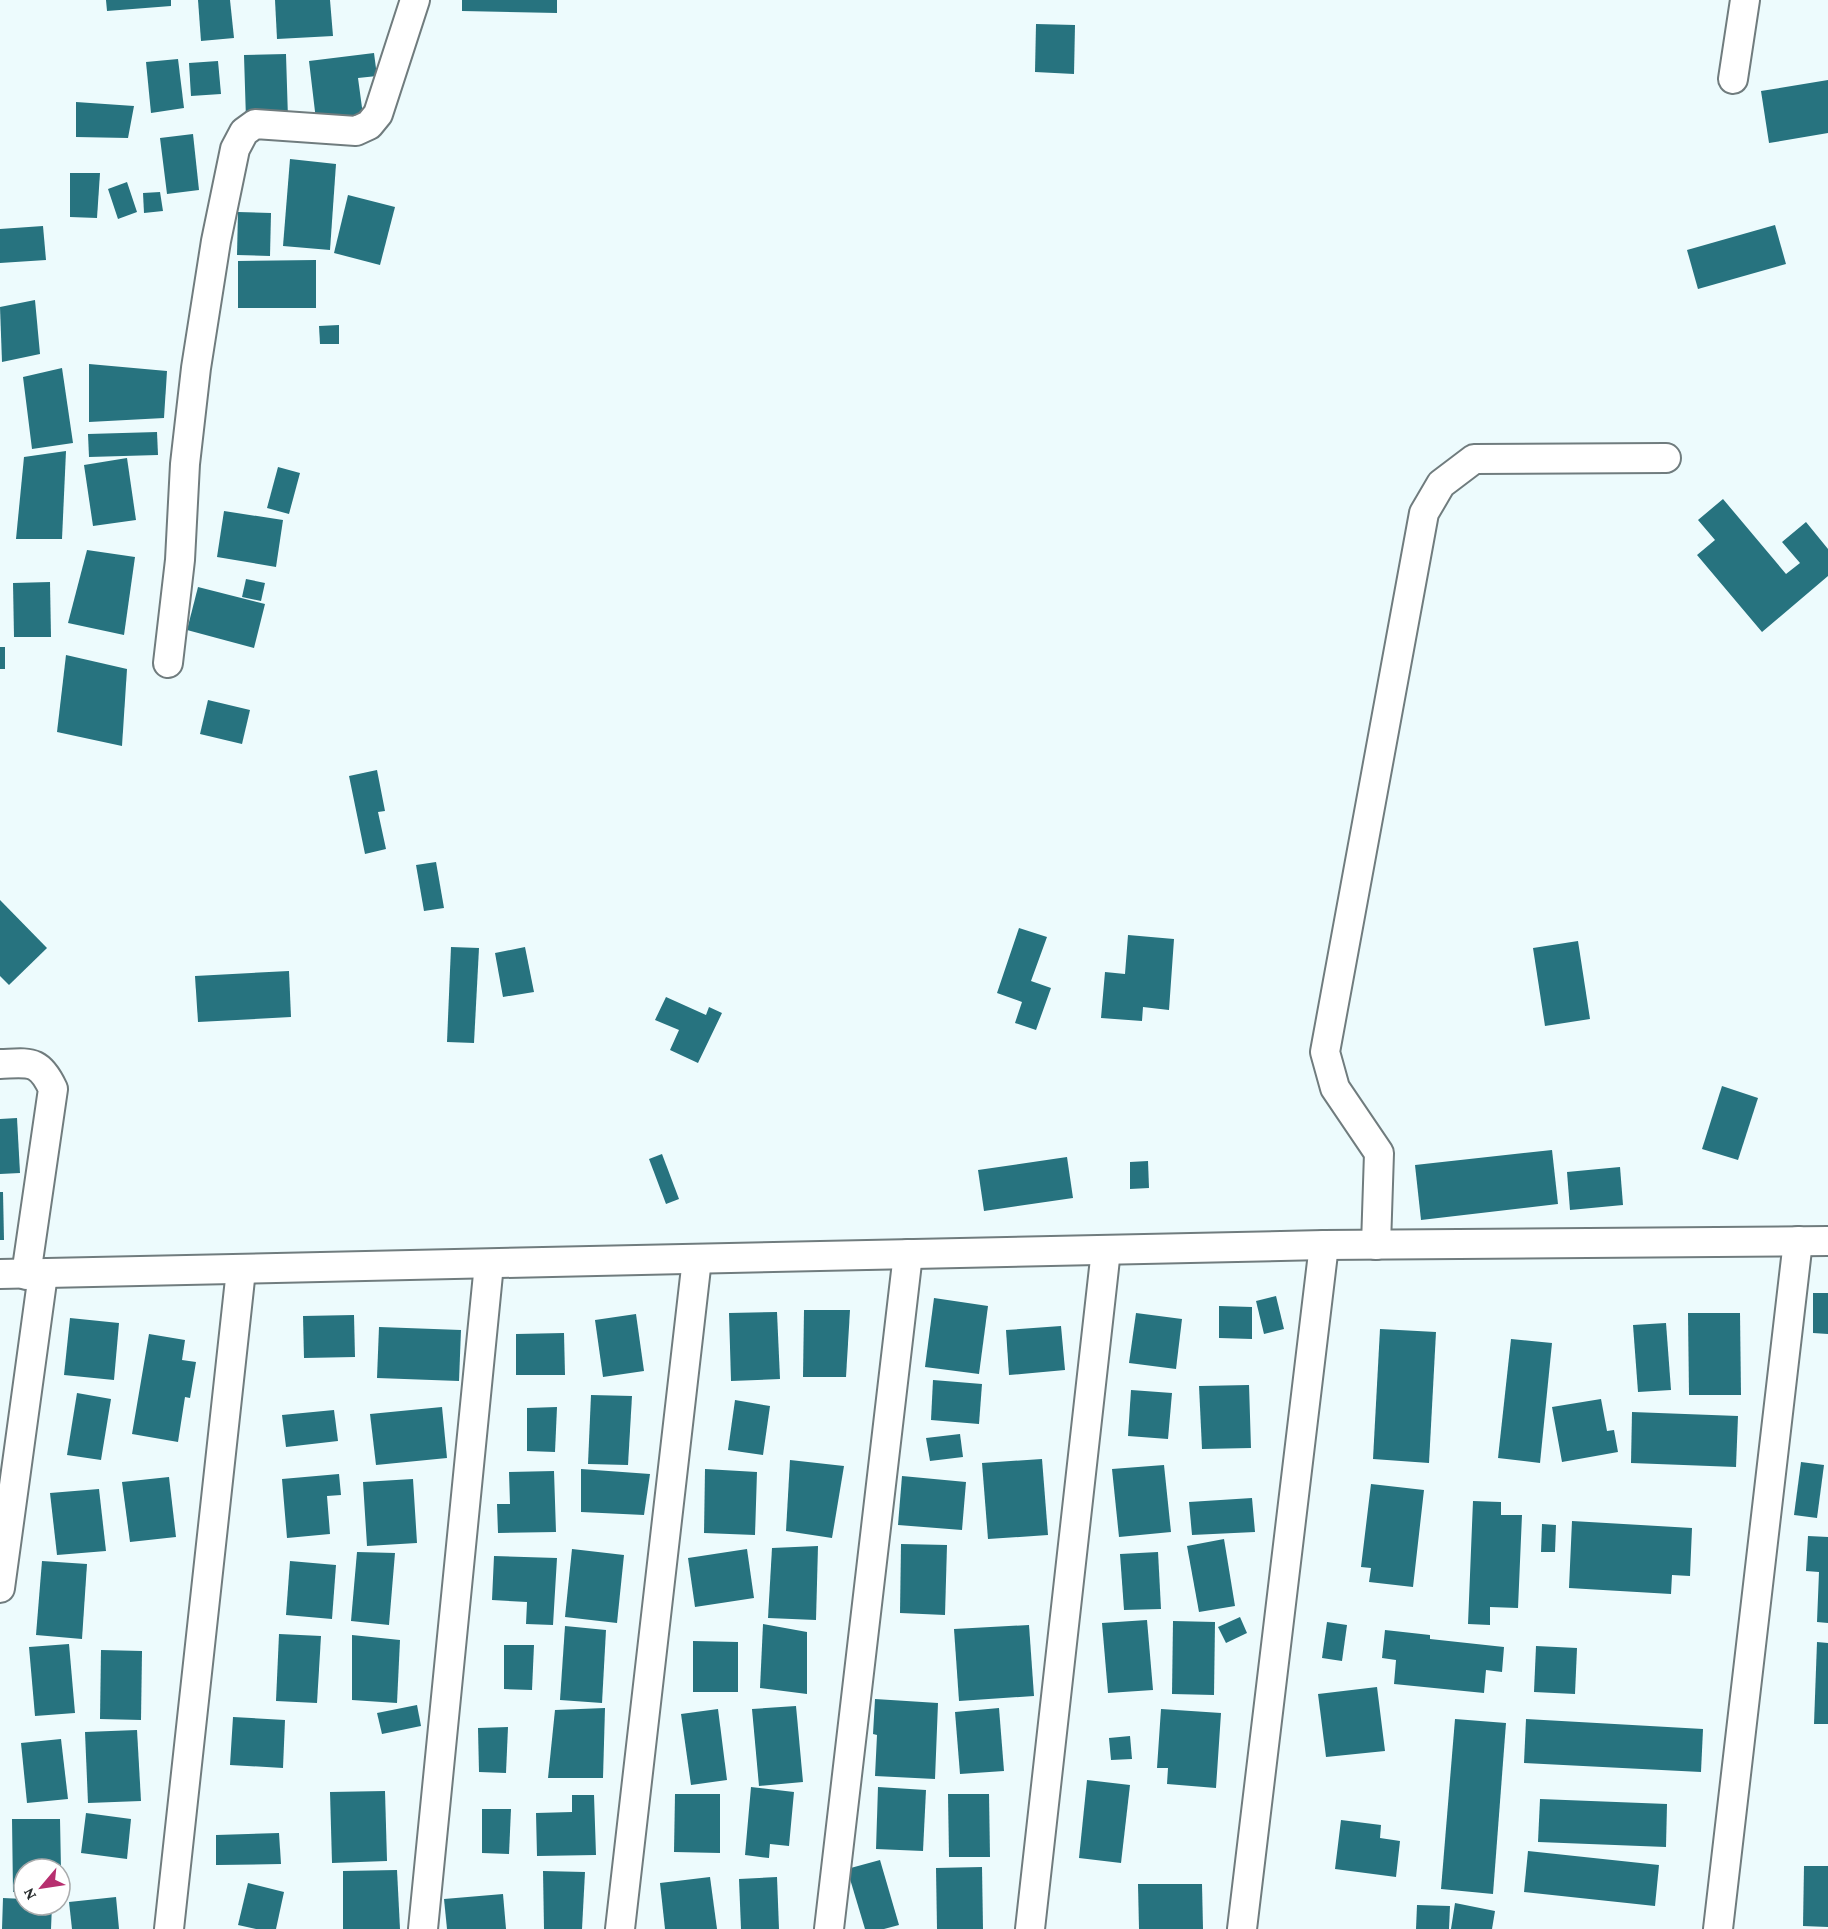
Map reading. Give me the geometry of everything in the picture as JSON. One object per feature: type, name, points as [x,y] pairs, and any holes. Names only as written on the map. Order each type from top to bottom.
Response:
[{"type":"street","points":[[168,663],[180,560],[185,464],[196,368],[216,241],[235,148],[244,132],[255,124],[356,131],[369,124],[378,114],[415,0]]},
{"type":"street","points":[[1733,79],[1745,0]]},
{"type":"street","points":[[1376,1245],[1379,1153],[1335,1088],[1325,1053],[1424,513],[1441,484],[1474,459],[1666,458]]},
{"type":"street","points":[[0,1064],[32,1063],[46,1074],[53,1089],[23,1274],[0,1588]]},
{"type":"street","points":[[1718,1929],[1798,1241]]},
{"type":"street","points":[[23,1274],[1324,1245],[1828,1241]]},
{"type":"street","points":[[1242,1929],[1324,1245]]},
{"type":"street","points":[[1030,1929],[1106,1250]]},
{"type":"street","points":[[829,1929],[908,1254]]},
{"type":"street","points":[[620,1929],[697,1259]]},
{"type":"street","points":[[423,1929],[489,1264]]},
{"type":"street","points":[[169,1929],[241,1270]]},
{"type":"building","points":[[106,0],[171,0],[171,6],[107,11]]},
{"type":"building","points":[[198,0],[230,0],[234,38],[201,41]]},
{"type":"building","points":[[275,0],[330,0],[333,36],[277,39]]},
{"type":"building","points":[[462,0],[557,0],[557,13],[462,11]]},
{"type":"building","points":[[1036,24],[1075,25],[1074,74],[1035,72]]},
{"type":"building","points":[[374,53],[377,76],[358,78],[363,115],[316,120],[309,61]]},
{"type":"building","points":[[286,54],[288,119],[246,120],[244,55]]},
{"type":"building","points":[[178,59],[184,108],[151,113],[146,62]]},
{"type":"building","points":[[218,61],[221,94],[191,96],[189,63]]},
{"type":"building","points":[[1828,80],[1828,133],[1769,143],[1761,91]]},
{"type":"building","points":[[76,102],[134,106],[128,138],[76,137]]},
{"type":"building","points":[[193,134],[199,190],[167,194],[160,138]]},
{"type":"building","points":[[290,159],[336,164],[330,250],[283,246]]},
{"type":"building","points":[[70,173],[100,173],[97,218],[70,217]]},
{"type":"building","points":[[127,182],[137,212],[118,219],[108,189]]},
{"type":"building","points":[[160,192],[163,211],[144,213],[143,193]]},
{"type":"building","points":[[348,195],[395,207],[380,265],[334,253]]},
{"type":"building","points":[[238,212],[271,213],[270,256],[237,255]]},
{"type":"building","points":[[1775,225],[1786,264],[1698,289],[1687,250]]},
{"type":"building","points":[[43,226],[46,260],[0,263],[0,229]]},
{"type":"building","points":[[316,260],[316,308],[238,308],[238,261]]},
{"type":"building","points":[[35,300],[40,354],[2,362],[0,307]]},
{"type":"building","points":[[339,325],[339,344],[320,344],[319,326]]},
{"type":"building","points":[[89,364],[167,371],[164,418],[89,422]]},
{"type":"building","points":[[62,368],[73,443],[32,449],[23,377]]},
{"type":"building","points":[[157,432],[158,455],[89,457],[88,434]]},
{"type":"building","points":[[66,451],[62,539],[16,539],[24,457]]},
{"type":"building","points":[[127,458],[136,520],[93,526],[84,465]]},
{"type":"building","points":[[278,467],[300,473],[289,514],[267,508]]},
{"type":"building","points":[[1723,499],[1786,574],[1800,563],[1782,542],[1806,522],[1828,549],[1828,576],[1762,632],[1697,555],[1715,540],[1698,520]]},
{"type":"building","points":[[224,511],[283,520],[276,567],[217,557]]},
{"type":"building","points":[[87,550],[135,557],[124,635],[68,623]]},
{"type":"building","points":[[246,579],[265,583],[261,601],[242,597]]},
{"type":"building","points":[[50,582],[51,637],[14,637],[13,583]]},
{"type":"building","points":[[198,587],[265,604],[254,648],[187,630]]},
{"type":"building","points":[[0,647],[5,647],[5,669],[0,669]]},
{"type":"building","points":[[66,655],[127,669],[122,746],[57,732]]},
{"type":"building","points":[[208,700],[250,710],[242,744],[200,734]]},
{"type":"building","points":[[377,770],[385,811],[378,812],[386,849],[365,854],[349,776]]},
{"type":"building","points":[[436,862],[444,908],[424,911],[416,865]]},
{"type":"building","points":[[0,900],[47,948],[9,985],[0,976]]},
{"type":"building","points":[[1019,928],[1047,937],[1031,981],[1051,988],[1036,1030],[1015,1023],[1022,1002],[997,993]]},
{"type":"building","points":[[1128,935],[1174,939],[1169,1010],[1143,1007],[1142,1021],[1101,1018],[1105,972],[1125,974]]},
{"type":"building","points":[[1578,941],[1590,1019],[1545,1026],[1533,948]]},
{"type":"building","points":[[451,947],[479,948],[474,1043],[447,1042]]},
{"type":"building","points":[[525,947],[534,992],[503,997],[495,953]]},
{"type":"building","points":[[289,971],[291,1017],[198,1022],[195,976]]},
{"type":"building","points":[[666,997],[706,1015],[709,1007],[722,1013],[698,1063],[670,1050],[679,1030],[655,1020]]},
{"type":"building","points":[[1722,1086],[1758,1098],[1738,1160],[1702,1149]]},
{"type":"building","points":[[17,1118],[20,1173],[0,1174],[0,1119]]},
{"type":"building","points":[[1552,1150],[1558,1204],[1421,1220],[1415,1165]]},
{"type":"building","points":[[662,1154],[679,1199],[666,1204],[649,1159]]},
{"type":"building","points":[[1067,1157],[1073,1198],[984,1211],[978,1170]]},
{"type":"building","points":[[1148,1161],[1149,1188],[1130,1189],[1130,1162]]},
{"type":"building","points":[[1620,1167],[1623,1205],[1570,1210],[1567,1172]]},
{"type":"building","points":[[0,1192],[3,1192],[4,1240],[0,1240]]},
{"type":"building","points":[[1813,1293],[1828,1293],[1828,1334],[1813,1333]]},
{"type":"building","points":[[1276,1296],[1284,1329],[1264,1334],[1256,1301]]},
{"type":"building","points":[[934,1298],[988,1306],[979,1374],[925,1367]]},
{"type":"building","points":[[1219,1306],[1252,1307],[1252,1339],[1219,1338]]},
{"type":"building","points":[[804,1310],[850,1310],[846,1377],[803,1377]]},
{"type":"building","points":[[777,1312],[780,1379],[731,1381],[729,1313]]},
{"type":"building","points":[[1136,1313],[1182,1319],[1176,1369],[1129,1363]]},
{"type":"building","points":[[1688,1313],[1740,1313],[1741,1395],[1689,1395]]},
{"type":"building","points":[[636,1314],[644,1371],[603,1377],[595,1320]]},
{"type":"building","points":[[354,1315],[355,1357],[304,1358],[303,1316]]},
{"type":"building","points":[[70,1318],[119,1323],[114,1380],[64,1375]]},
{"type":"building","points":[[1666,1323],[1671,1390],[1638,1392],[1633,1325]]},
{"type":"building","points":[[1061,1326],[1065,1370],[1009,1375],[1006,1330]]},
{"type":"building","points":[[379,1327],[461,1330],[459,1381],[377,1378]]},
{"type":"building","points":[[1380,1329],[1436,1332],[1429,1463],[1373,1459]]},
{"type":"building","points":[[564,1333],[565,1375],[516,1375],[516,1334]]},
{"type":"building","points":[[149,1334],[185,1340],[182,1360],[196,1362],[190,1398],[185,1397],[178,1442],[132,1434]]},
{"type":"building","points":[[1511,1339],[1552,1343],[1540,1463],[1498,1458]]},
{"type":"building","points":[[933,1380],[982,1384],[979,1424],[931,1420]]},
{"type":"building","points":[[1249,1385],[1251,1448],[1202,1449],[1199,1386]]},
{"type":"building","points":[[1131,1390],[1172,1393],[1168,1439],[1128,1436]]},
{"type":"building","points":[[77,1393],[111,1399],[101,1460],[67,1455]]},
{"type":"building","points":[[591,1395],[632,1396],[628,1465],[588,1464]]},
{"type":"building","points":[[1601,1399],[1607,1431],[1614,1430],[1618,1452],[1562,1462],[1552,1407]]},
{"type":"building","points":[[735,1400],[770,1406],[763,1455],[728,1450]]},
{"type":"building","points":[[442,1407],[447,1458],[376,1465],[370,1414]]},
{"type":"building","points":[[557,1407],[555,1452],[527,1451],[527,1408]]},
{"type":"building","points":[[334,1410],[338,1441],[286,1447],[282,1415]]},
{"type":"building","points":[[1632,1412],[1738,1416],[1736,1467],[1631,1463]]},
{"type":"building","points":[[960,1434],[963,1457],[930,1461],[926,1438]]},
{"type":"building","points":[[1042,1459],[1048,1535],[988,1539],[982,1463]]},
{"type":"building","points":[[790,1460],[844,1466],[832,1538],[786,1531]]},
{"type":"building","points":[[1801,1462],[1824,1465],[1817,1518],[1794,1515]]},
{"type":"building","points":[[1164,1465],[1171,1532],[1119,1537],[1112,1469]]},
{"type":"building","points":[[581,1469],[650,1474],[644,1515],[581,1512]]},
{"type":"building","points":[[705,1469],[757,1472],[755,1535],[704,1533]]},
{"type":"building","points":[[554,1471],[556,1532],[498,1533],[497,1504],[510,1504],[509,1472]]},
{"type":"building","points":[[339,1474],[341,1495],[327,1496],[330,1534],[287,1538],[282,1479]]},
{"type":"building","points":[[902,1476],[966,1482],[962,1530],[898,1525]]},
{"type":"building","points":[[169,1477],[176,1537],[130,1542],[122,1482]]},
{"type":"building","points":[[413,1479],[417,1543],[367,1546],[363,1482]]},
{"type":"building","points":[[1371,1484],[1424,1490],[1413,1587],[1369,1582],[1371,1568],[1361,1567]]},
{"type":"building","points":[[99,1489],[106,1551],[57,1555],[50,1493]]},
{"type":"building","points":[[1252,1498],[1255,1532],[1192,1535],[1189,1502]]},
{"type":"building","points":[[1473,1501],[1501,1502],[1501,1515],[1522,1515],[1518,1608],[1490,1607],[1490,1625],[1468,1624]]},
{"type":"building","points":[[1572,1521],[1692,1528],[1690,1576],[1672,1575],[1671,1594],[1569,1588]]},
{"type":"building","points":[[1542,1524],[1556,1525],[1555,1552],[1541,1552]]},
{"type":"building","points":[[1808,1536],[1828,1537],[1828,1623],[1817,1622],[1819,1572],[1806,1571]]},
{"type":"building","points":[[1224,1539],[1235,1606],[1199,1612],[1187,1546]]},
{"type":"building","points":[[901,1544],[947,1545],[945,1615],[900,1613]]},
{"type":"building","points":[[818,1546],[816,1620],[768,1618],[772,1548]]},
{"type":"building","points":[[572,1549],[624,1555],[617,1623],[565,1617]]},
{"type":"building","points":[[747,1549],[754,1598],[695,1607],[688,1558]]},
{"type":"building","points":[[357,1552],[395,1553],[389,1625],[351,1621]]},
{"type":"building","points":[[1158,1552],[1161,1609],[1124,1610],[1120,1554]]},
{"type":"building","points":[[494,1556],[557,1558],[553,1625],[526,1624],[527,1602],[492,1600]]},
{"type":"building","points":[[42,1561],[87,1564],[82,1639],[36,1635]]},
{"type":"building","points":[[290,1561],[336,1565],[332,1619],[286,1615]]},
{"type":"building","points":[[1240,1617],[1247,1633],[1226,1643],[1218,1627]]},
{"type":"building","points":[[1147,1620],[1153,1690],[1108,1693],[1102,1623]]},
{"type":"building","points":[[1173,1621],[1215,1622],[1214,1695],[1172,1694]]},
{"type":"building","points":[[1327,1622],[1347,1625],[1342,1661],[1322,1658]]},
{"type":"building","points":[[763,1624],[807,1632],[807,1694],[760,1688]]},
{"type":"building","points":[[1029,1625],[1034,1696],[959,1701],[954,1629]]},
{"type":"building","points":[[565,1626],[606,1630],[602,1703],[560,1700]]},
{"type":"building","points":[[1385,1630],[1430,1635],[1430,1639],[1504,1647],[1502,1672],[1486,1670],[1484,1693],[1394,1684],[1396,1660],[1382,1658]]},
{"type":"building","points":[[279,1634],[321,1636],[317,1703],[276,1701]]},
{"type":"building","points":[[352,1635],[400,1640],[397,1703],[352,1700]]},
{"type":"building","points":[[693,1641],[738,1642],[738,1692],[693,1692]]},
{"type":"building","points":[[1817,1642],[1828,1643],[1828,1724],[1814,1724]]},
{"type":"building","points":[[69,1644],[75,1713],[35,1716],[29,1647]]},
{"type":"building","points":[[504,1645],[534,1645],[532,1690],[504,1689]]},
{"type":"building","points":[[1536,1646],[1577,1648],[1575,1694],[1534,1692]]},
{"type":"building","points":[[101,1650],[142,1651],[141,1720],[100,1719]]},
{"type":"building","points":[[1377,1687],[1385,1751],[1326,1757],[1318,1694]]},
{"type":"building","points":[[875,1699],[938,1703],[935,1779],[875,1776],[877,1735],[873,1734]]},
{"type":"building","points":[[417,1705],[421,1726],[382,1734],[377,1713]]},
{"type":"building","points":[[796,1706],[803,1782],[759,1786],[752,1709]]},
{"type":"building","points":[[605,1708],[603,1778],[548,1778],[555,1710]]},
{"type":"building","points":[[999,1708],[1004,1771],[960,1774],[955,1712]]},
{"type":"building","points":[[718,1709],[727,1780],[691,1785],[681,1714]]},
{"type":"building","points":[[1161,1709],[1221,1713],[1216,1788],[1167,1784],[1168,1768],[1157,1768]]},
{"type":"building","points":[[233,1717],[285,1720],[283,1768],[230,1765]]},
{"type":"building","points":[[1455,1719],[1506,1723],[1493,1894],[1441,1889]]},
{"type":"building","points":[[1526,1719],[1703,1729],[1701,1772],[1524,1763]]},
{"type":"building","points":[[508,1727],[506,1773],[479,1772],[478,1728]]},
{"type":"building","points":[[137,1730],[141,1801],[88,1803],[85,1732]]},
{"type":"building","points":[[1130,1736],[1132,1759],[1111,1760],[1109,1738]]},
{"type":"building","points":[[61,1739],[68,1799],[27,1803],[21,1743]]},
{"type":"building","points":[[1087,1780],[1130,1785],[1121,1863],[1079,1858]]},
{"type":"building","points":[[751,1787],[794,1792],[789,1846],[770,1844],[769,1858],[745,1855]]},
{"type":"building","points":[[878,1787],[926,1790],[923,1851],[876,1849]]},
{"type":"building","points":[[385,1791],[387,1861],[332,1863],[330,1792]]},
{"type":"building","points":[[675,1794],[720,1794],[720,1853],[674,1852]]},
{"type":"building","points":[[948,1794],[989,1794],[990,1857],[949,1857]]},
{"type":"building","points":[[572,1795],[594,1795],[596,1855],[537,1856],[536,1813],[572,1812]]},
{"type":"building","points":[[1540,1799],[1667,1804],[1666,1847],[1538,1842]]},
{"type":"building","points":[[482,1809],[511,1809],[509,1854],[482,1853]]},
{"type":"building","points":[[86,1813],[131,1819],[127,1859],[81,1853]]},
{"type":"building","points":[[12,1819],[60,1819],[61,1857],[13,1857]]},
{"type":"building","points":[[1341,1820],[1381,1825],[1380,1838],[1400,1841],[1396,1877],[1335,1869]]},
{"type":"building","points":[[279,1833],[281,1864],[216,1865],[216,1835]]},
{"type":"building","points":[[1528,1851],[1659,1865],[1655,1906],[1524,1892]]},
{"type":"building","points":[[880,1860],[899,1925],[884,1929],[865,1929],[847,1869]]},
{"type":"building","points":[[1804,1866],[1828,1866],[1828,1927],[1803,1926]]},
{"type":"building","points":[[982,1867],[983,1929],[937,1929],[936,1868]]},
{"type":"building","points":[[397,1870],[400,1929],[343,1929],[343,1871]]},
{"type":"building","points":[[543,1871],[585,1872],[582,1929],[544,1929]]},
{"type":"building","points":[[710,1877],[717,1929],[665,1929],[660,1883]]},
{"type":"building","points":[[777,1877],[779,1929],[741,1929],[739,1879]]},
{"type":"building","points":[[248,1883],[284,1892],[276,1929],[256,1929],[238,1925]]},
{"type":"building","points":[[1138,1884],[1202,1884],[1203,1929],[1139,1929]]},
{"type":"building","points":[[503,1894],[506,1929],[447,1929],[444,1899]]},
{"type":"building","points":[[116,1897],[119,1929],[72,1929],[72,1902]]},
{"type":"building","points":[[3,1898],[12,1898],[12,1917],[52,1917],[51,1929],[2,1929]]},
{"type":"building","points":[[1455,1903],[1495,1911],[1492,1929],[1451,1929]]},
{"type":"building","points":[[1417,1905],[1450,1906],[1449,1929],[1416,1929]]}]
